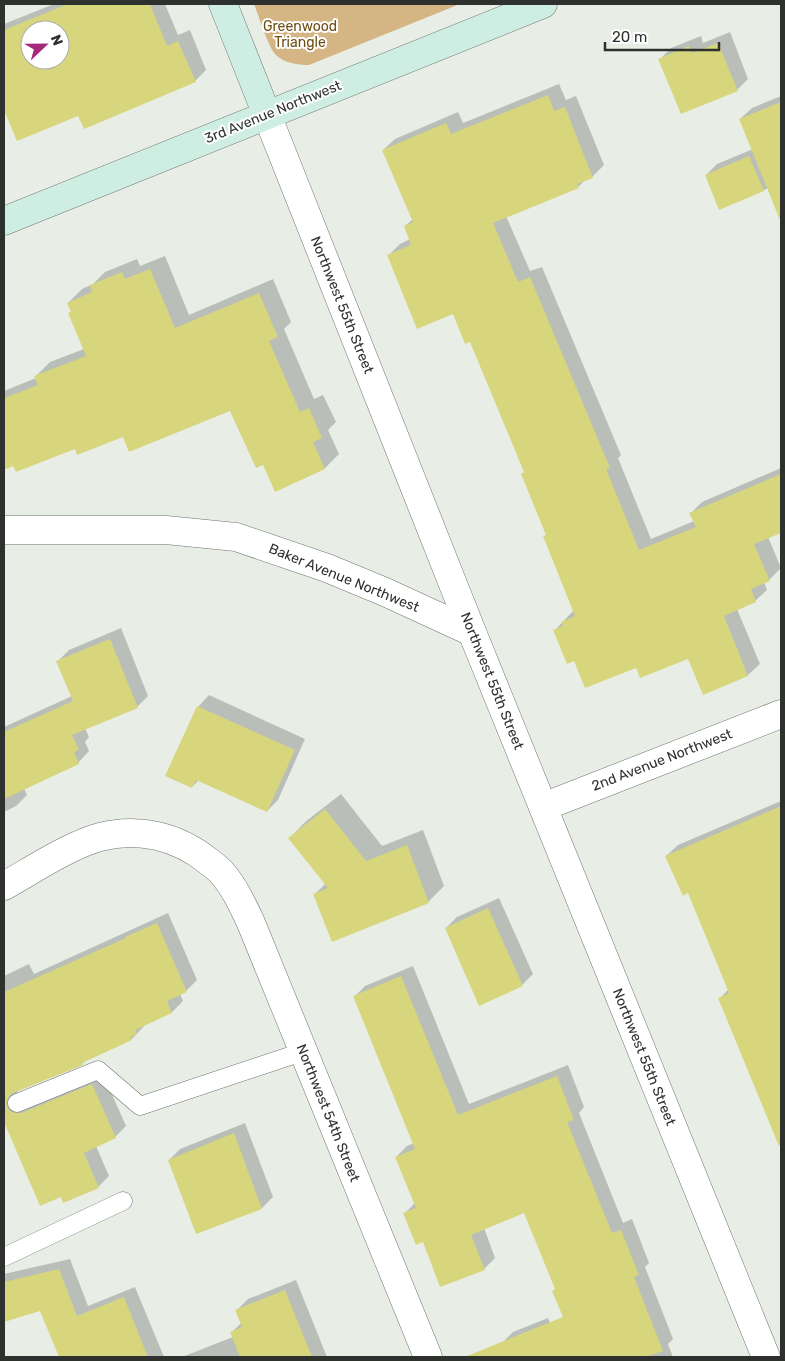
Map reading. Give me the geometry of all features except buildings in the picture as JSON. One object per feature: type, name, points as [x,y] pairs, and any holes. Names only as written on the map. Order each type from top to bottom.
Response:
[{"type":"street","name":"Northwest 55th Street","points":[[223,4],[472,632],[766,1357]]},
{"type":"street","name":"3rd Avenue Northwest","points":[[4,221],[543,4]]},
{"type":"street","name":"Baker Avenue Northwest","points":[[4,530],[166,530],[236,537],[319,565],[385,592],[472,632]]},
{"type":"street","name":"2nd Avenue Northwest","points":[[543,807],[781,714]]},
{"type":"street","name":"Northwest 54th Street","points":[[4,886],[76,847],[99,838],[139,833],[160,836],[180,843],[198,853],[222,872],[239,898],[251,923],[428,1357]]},
{"type":"lane","points":[[17,1103],[98,1070],[140,1106],[302,1052]]},
{"type":"lane","points":[[4,1257],[123,1201]]},
{"type":"green space","name":"Greenwood Triangle","points":[[254,4],[460,4],[309,65],[300,65],[283,60],[276,55],[267,39]]}]
